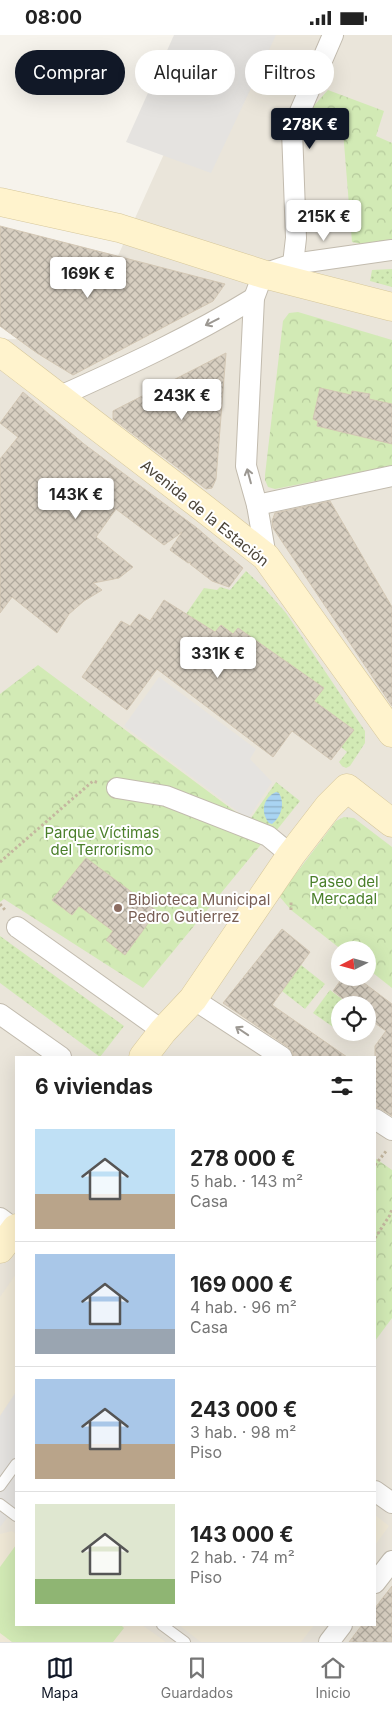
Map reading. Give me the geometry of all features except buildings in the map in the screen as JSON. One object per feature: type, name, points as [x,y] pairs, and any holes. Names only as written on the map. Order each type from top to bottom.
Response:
[{"type":"street","points":[[293,264],[296,238],[292,130],[333,35]]},
{"type":"street","points":[[0,202],[119,228],[259,286],[392,307]]},
{"type":"street","points":[[58,397],[149,355],[230,313],[259,286],[293,264],[392,250]]},
{"type":"street","points":[[259,286],[246,466],[257,505],[266,557]]},
{"type":"street","name":"Avenida de la Estación","points":[[0,352],[266,557],[392,730]]},
{"type":"street","points":[[257,505],[392,476]]},
{"type":"street","points":[[116,787],[166,796],[268,836],[291,855]]},
{"type":"street","points":[[145,1056],[163,1031],[193,999],[291,855],[328,807],[347,788],[392,823]]},
{"type":"street","points":[[17,927],[163,1031]]},
{"type":"street","points":[[193,999],[280,1056]]},
{"type":"street","points":[[0,1014],[60,1056]]},
{"type":"street","points":[[376,1120],[392,1130]]},
{"type":"street","points":[[376,1492],[392,1503]]},
{"type":"street","points":[[376,1582],[392,1561]]},
{"type":"street","points":[[329,1642],[341,1626]]},
{"type":"lane","points":[[0,1486],[15,1465]]},
{"type":"lane","points":[[0,1504],[15,1515]]},
{"type":"lane","points":[[163,1626],[185,1642]]},
{"type":"path","points":[[0,862],[93,781],[116,787]]},
{"type":"path","points":[[376,1164],[392,1144]]},
{"type":"path","points":[[376,1236],[392,1209]]},
{"type":"shaded area","points":[[174,35],[276,35],[269,50],[245,50],[245,95],[248,95],[211,173],[126,142],[147,95],[235,95],[235,50],[167,50]]},
{"type":"shaded area","points":[[250,35],[392,35],[392,1642],[0,1642],[0,339],[80,340],[164,154],[207,95],[235,95],[235,56]]},
{"type":"shaded area","points":[[159,677],[256,749],[250,759],[272,782],[248,819],[124,726]]},
{"type":"shaded area","points":[[15,1275],[15,1394],[0,1416],[0,1297]]},
{"type":"shaded area","points":[[15,1394],[15,1507],[0,1527],[0,1416]]},
{"type":"shaded area","points":[[376,1516],[389,1526],[376,1544]]},
{"type":"shaded area","points":[[12,1531],[15,1533],[15,1626],[143,1626],[166,1642],[0,1642],[0,1534]]},
{"type":"shaded area","points":[[180,1626],[313,1626],[301,1642],[201,1642]]},
{"type":"green space","points":[[334,92],[384,111],[376,136],[392,143],[392,249],[389,250],[352,242],[343,131],[292,130],[324,95],[334,95]]},
{"type":"green space","points":[[392,269],[392,287],[370,281],[372,270]]},
{"type":"green space","points":[[298,312],[392,340],[392,466],[275,489],[268,487],[265,475],[283,321],[289,313]]},
{"type":"green space","points":[[246,571],[286,613],[365,731],[365,743],[350,766],[346,768],[339,762],[347,752],[341,747],[354,730],[314,701],[323,688],[238,628],[233,634],[221,625],[215,632],[186,614],[204,588],[217,590],[220,587],[230,590]]},
{"type":"green space","name":"Parque Víctimas del Terrorismo","points":[[38,665],[268,836],[143,988],[4,899],[0,902],[0,694]]},
{"type":"green space","points":[[276,782],[300,801],[272,836],[249,821]]},
{"type":"green space","name":"Paseo del Mercadal","points":[[344,817],[354,818],[392,847],[392,988],[376,975],[376,941],[331,941],[291,910],[279,896],[336,821]]},
{"type":"green space","points":[[0,936],[124,1026],[101,1056],[99,1056],[0,983]]},
{"type":"green space","points":[[301,965],[325,984],[305,1009],[282,991]]},
{"type":"green space","points":[[330,990],[338,996],[331,996],[331,1026],[313,1013]]},
{"type":"green space","points":[[376,1159],[392,1170],[392,1318],[376,1340]]},
{"type":"green space","points":[[15,1546],[15,1626],[122,1626],[124,1628],[113,1642],[12,1642],[0,1633],[0,1567]]},
{"type":"water","points":[[276,792],[281,797],[282,809],[272,824],[266,819],[264,806],[268,798]]},
{"type":"place","name":"Biblioteca Municipal Pedro Gutierrez","points":[[118,908]]}]
